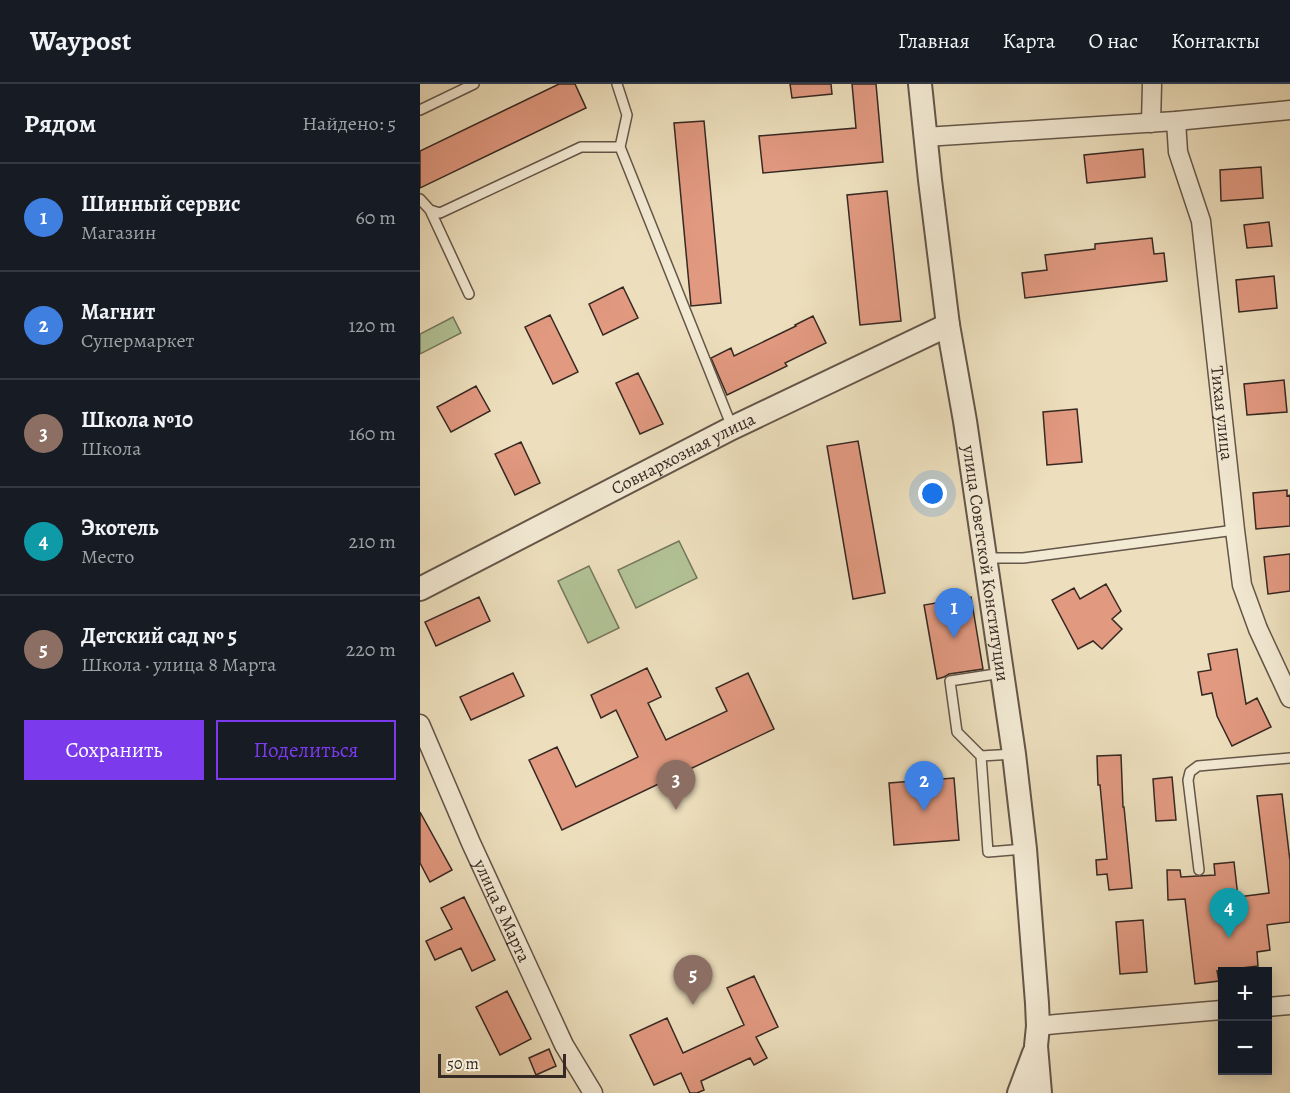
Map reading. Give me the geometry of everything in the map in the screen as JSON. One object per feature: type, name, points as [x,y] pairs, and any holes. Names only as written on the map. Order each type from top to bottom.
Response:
[{"type":"street","name":"улица Советской Конституции","points":[[920,84],[948,325],[965,421],[1014,754],[1024,849],[1040,1093]]},
{"type":"street","points":[[1151,123],[1152,84]]},
{"type":"street","points":[[925,137],[1151,123],[1290,110]]},
{"type":"street","name":"Тихая улица","points":[[1176,121],[1178,152],[1201,221],[1242,585],[1258,629],[1290,698]]},
{"type":"street","name":"Совнархозная улица","points":[[420,589],[732,428],[948,325]]},
{"type":"street","name":"улица 8 Марта","points":[[420,724],[471,843],[564,1045],[593,1093]]},
{"type":"street","points":[[1272,1007],[1290,1005]]},
{"type":"street","points":[[1019,1093],[1037,1036],[1067,1023],[1218,1011]]},
{"type":"lane","points":[[420,110],[474,84]]},
{"type":"lane","points":[[616,84],[627,115],[620,147],[732,428]]},
{"type":"lane","points":[[430,210],[440,213],[581,147],[620,147]]},
{"type":"lane","points":[[420,199],[430,210],[469,294]]},
{"type":"lane","points":[[985,558],[1023,558],[1234,530]]},
{"type":"lane","points":[[1002,673],[950,681],[957,732],[981,756],[988,852],[1024,849]]},
{"type":"lane","points":[[981,756],[1014,754]]},
{"type":"lane","points":[[1199,870],[1188,780],[1190,772],[1198,766],[1290,758]]},
{"type":"green space","points":[[453,317],[461,333],[420,354],[420,334]]},
{"type":"green space","points":[[679,541],[697,578],[636,608],[618,570]]},
{"type":"green space","points":[[589,566],[619,628],[588,643],[558,581]]},
{"type":"building","points":[[559,84],[575,84],[586,108],[420,188],[420,151]]},
{"type":"building","points":[[790,84],[831,84],[832,94],[792,98]]},
{"type":"building","points":[[852,84],[876,84],[883,162],[763,173],[759,136],[856,128]]},
{"type":"building","points":[[704,121],[721,303],[691,306],[674,123]]},
{"type":"building","points":[[1143,149],[1145,177],[1087,183],[1084,155]]},
{"type":"building","points":[[1261,167],[1263,198],[1221,201],[1220,170]]},
{"type":"building","points":[[887,191],[901,321],[860,325],[847,195]]},
{"type":"building","points":[[1269,222],[1272,246],[1247,248],[1244,225]]},
{"type":"building","points":[[1152,238],[1154,254],[1164,253],[1167,281],[1025,298],[1022,273],[1047,270],[1045,255],[1095,249],[1095,244]]},
{"type":"building","points":[[1274,276],[1277,308],[1239,312],[1236,280]]},
{"type":"building","points":[[623,287],[638,318],[603,335],[589,304]]},
{"type":"building","points":[[550,315],[578,372],[553,384],[525,327]]},
{"type":"building","points":[[813,316],[826,343],[785,363],[787,366],[727,395],[711,358],[731,348],[734,356]]},
{"type":"building","points":[[638,373],[663,424],[640,434],[616,383]]},
{"type":"building","points":[[1284,380],[1287,412],[1247,415],[1244,384]]},
{"type":"building","points":[[476,386],[490,411],[451,432],[437,407]]},
{"type":"building","points":[[1077,409],[1082,462],[1047,465],[1043,412]]},
{"type":"building","points":[[858,441],[885,593],[853,599],[827,446]]},
{"type":"building","points":[[521,442],[540,483],[515,495],[495,454]]},
{"type":"building","points":[[1287,490],[1287,496],[1290,495],[1290,526],[1256,529],[1253,493]]},
{"type":"building","points":[[1290,554],[1290,591],[1268,594],[1264,557]]},
{"type":"building","points":[[1106,584],[1121,611],[1112,619],[1122,629],[1102,649],[1093,641],[1078,649],[1052,600],[1074,588],[1080,599]]},
{"type":"building","points":[[479,597],[490,621],[436,646],[425,622]]},
{"type":"building","points":[[971,597],[983,669],[949,674],[937,679],[924,605]]},
{"type":"building","points":[[1237,649],[1246,704],[1257,698],[1271,727],[1232,746],[1217,716],[1212,693],[1202,695],[1198,672],[1211,670],[1208,654]]},
{"type":"building","points":[[647,668],[661,697],[648,703],[666,740],[727,711],[716,688],[748,673],[774,729],[562,830],[529,760],[557,747],[576,787],[638,757],[616,710],[601,718],[591,695]]},
{"type":"building","points":[[513,673],[524,696],[471,720],[460,697]]},
{"type":"building","points":[[1121,755],[1123,807],[1132,888],[1109,890],[1107,874],[1097,875],[1096,860],[1107,859],[1100,785],[1098,785],[1097,756]]},
{"type":"building","points":[[1172,777],[1176,820],[1156,821],[1153,779]]},
{"type":"building","points":[[954,778],[959,840],[894,845],[889,783]]},
{"type":"building","points":[[1282,794],[1290,861],[1290,922],[1267,925],[1270,950],[1257,952],[1258,966],[1218,967],[1218,981],[1195,984],[1185,899],[1168,900],[1167,870],[1180,870],[1181,877],[1215,875],[1214,864],[1234,862],[1238,897],[1269,893],[1257,796]]},
{"type":"building","points":[[420,812],[452,870],[430,882],[420,863]]},
{"type":"building","points":[[464,897],[495,960],[472,971],[461,948],[435,960],[426,941],[452,929],[441,908]]},
{"type":"building","points":[[1143,920],[1147,972],[1120,974],[1116,922]]},
{"type":"building","points":[[754,976],[778,1027],[756,1037],[767,1058],[754,1065],[750,1058],[701,1081],[704,1090],[697,1093],[690,1093],[681,1073],[654,1085],[630,1035],[667,1018],[683,1053],[744,1025],[727,988]]},
{"type":"building","points":[[507,991],[531,1039],[500,1055],[476,1007]]},
{"type":"building","points":[[549,1049],[556,1066],[536,1075],[529,1058]]},
{"type":"place","name":"Шинный сервис","points":[[954,638]]},
{"type":"place","name":"Школа №10","points":[[676,810]]},
{"type":"place","name":"Магнит","points":[[924,811]]},
{"type":"place","name":"Экотель","points":[[1229,938]]},
{"type":"place","name":"Детский сад № 5","points":[[693,1005]]}]
